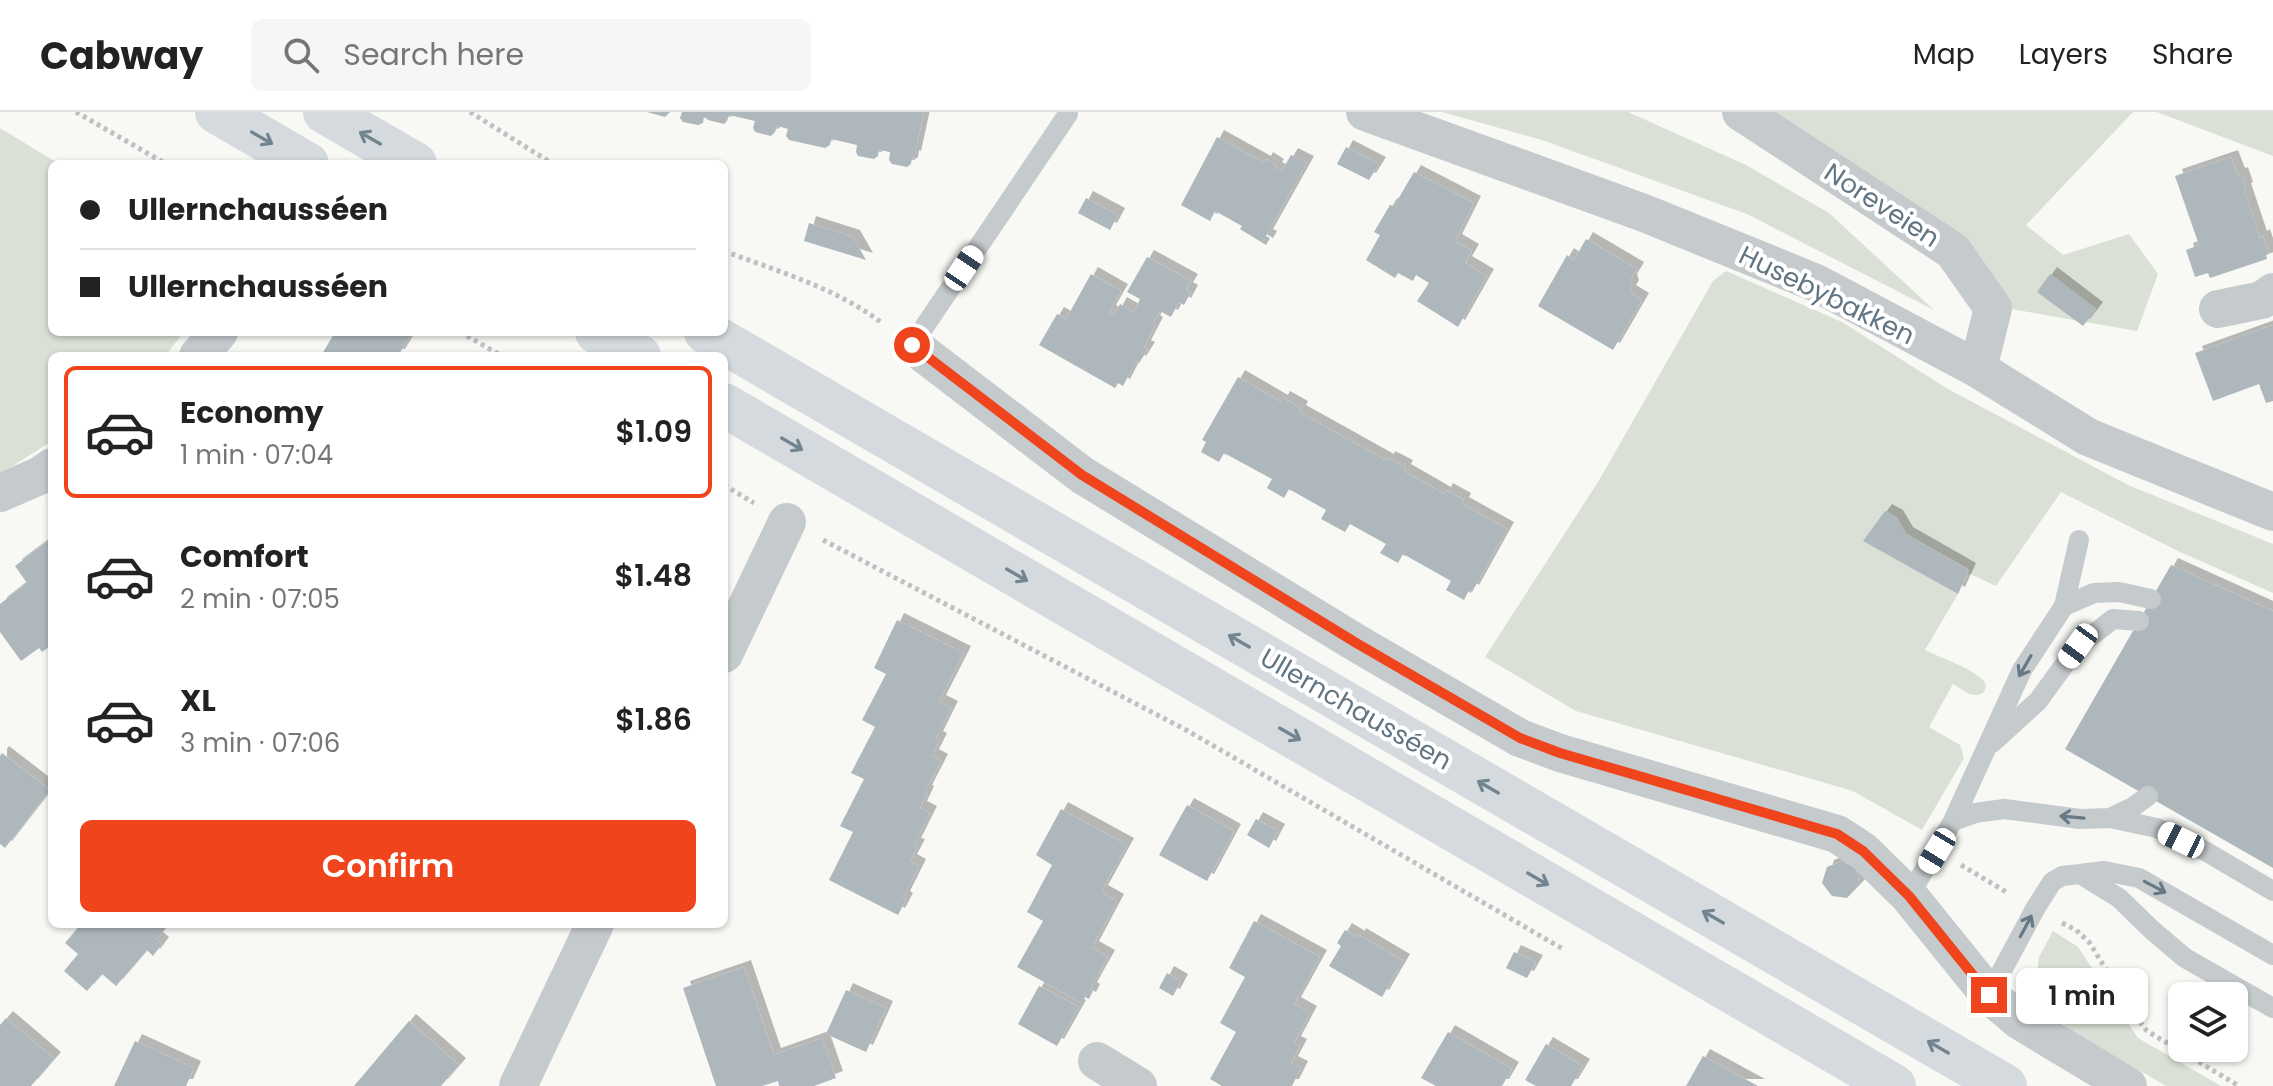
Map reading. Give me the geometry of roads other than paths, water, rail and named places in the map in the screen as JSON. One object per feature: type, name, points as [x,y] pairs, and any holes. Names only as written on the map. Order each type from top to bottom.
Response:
[{"type":"highway","points":[[217,112],[300,160]]},
{"type":"highway","points":[[325,112],[408,160]]},
{"type":"highway","points":[[604,336],[632,352]]},
{"type":"highway","name":"Ullernchausséen","points":[[713,336],[2005,1086]]},
{"type":"highway","name":"Ullernchausséen","points":[[728,407],[1894,1086]]},
{"type":"street","name":"Husebybakken","points":[[1365,112],[1644,213],[1816,283],[1978,369],[2088,437],[2273,512]]},
{"type":"street","name":"Noreveien","points":[[1741,112],[1953,251],[1993,308],[1978,369]]},
{"type":"street","points":[[2218,309],[2262,300],[2273,292]]},
{"type":"street","points":[[202,352],[216,336]]},
{"type":"street","points":[[912,345],[1082,475],[1358,644],[1520,738],[1560,753],[1837,834],[1863,851],[1909,896],[1989,995],[2020,1021],[2128,1086]]},
{"type":"street","points":[[0,493],[48,475]]},
{"type":"street","points":[[728,646],[787,522]]},
{"type":"street","points":[[518,1086],[593,928]]},
{"type":"street","points":[[1097,1061],[1138,1086]]},
{"type":"lane","points":[[912,345],[1068,114]]},
{"type":"lane","points":[[1909,896],[1953,821],[2022,670],[2064,606],[2079,540]]},
{"type":"lane","points":[[2064,606],[2094,593],[2119,592],[2151,599]]},
{"type":"lane","points":[[1986,748],[2038,701],[2078,646],[2113,619],[2139,621]]},
{"type":"lane","points":[[2110,818],[2148,796]]},
{"type":"lane","points":[[1953,821],[1975,813],[2004,809],[2080,819],[2110,818],[2157,828],[2205,851],[2273,891]]},
{"type":"lane","points":[[1989,995],[2035,909],[2052,882],[2062,876],[2104,871],[2139,878],[2273,955]]},
{"type":"lane","points":[[2080,874],[2119,898],[2185,958],[2273,1008]]}]
